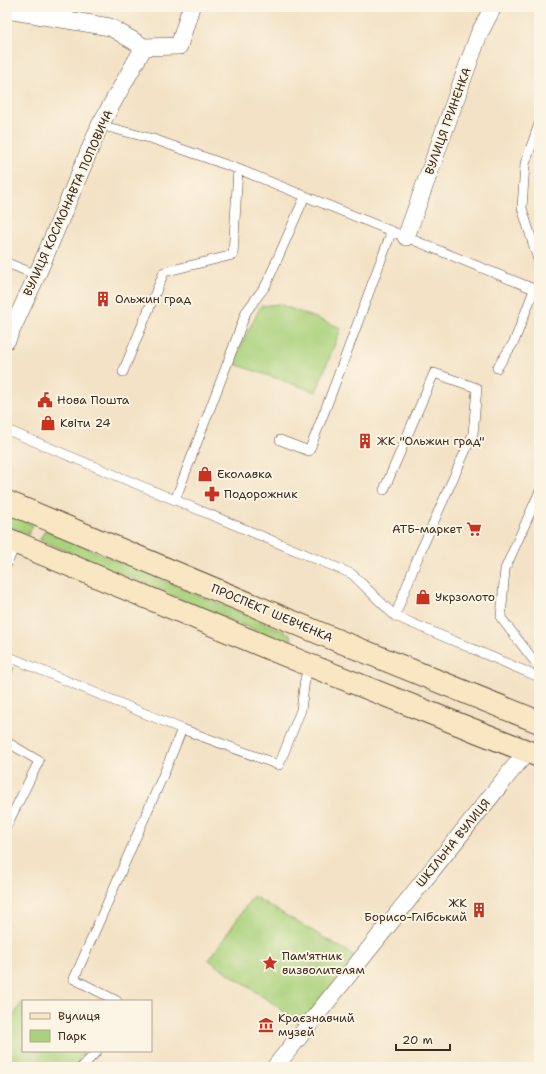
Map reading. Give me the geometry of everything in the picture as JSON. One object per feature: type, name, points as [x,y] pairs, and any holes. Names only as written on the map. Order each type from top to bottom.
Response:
[{"type":"street","points":[[7,10],[110,27],[144,47],[179,46],[191,7]]},
{"type":"street","name":"ВУЛИЦЯ ГРИНЕНКА","points":[[399,234],[479,34],[494,7]]},
{"type":"street","name":"ВУЛИЦЯ КОСМОНАВТА ПОПОВИЧА","points":[[7,340],[37,275],[100,125],[144,47]]},
{"type":"street","name":"ПРОСПЕКТ ШЕВЧЕНКА","points":[[7,502],[324,635],[539,722]]},
{"type":"street","points":[[12,541],[309,665],[534,753]]},
{"type":"street","points":[[309,665],[324,635]]},
{"type":"street","name":"ШКІЛЬНА ВУЛИЦЯ","points":[[275,1067],[511,771],[534,753]]},
{"type":"lane","points":[[539,124],[525,164],[522,208],[539,263]]},
{"type":"lane","points":[[100,125],[152,138],[238,169],[536,290],[514,342],[497,368]]},
{"type":"lane","points":[[123,372],[164,272],[233,255],[238,169]]},
{"type":"lane","points":[[175,500],[246,312],[266,285],[305,196]]},
{"type":"lane","points":[[280,440],[309,451],[327,407],[362,308],[399,234]]},
{"type":"lane","points":[[7,263],[37,275]]},
{"type":"lane","points":[[384,490],[434,373],[477,388],[473,434],[418,557],[395,616]]},
{"type":"lane","points":[[7,430],[352,574],[395,616],[539,677]]},
{"type":"lane","points":[[539,493],[505,569],[501,618],[539,667]]},
{"type":"lane","points":[[7,564],[12,541]]},
{"type":"lane","points":[[7,673],[10,657],[182,729],[279,765],[301,710],[305,679],[309,665]]},
{"type":"lane","points":[[116,1000],[74,979],[166,771],[182,729]]},
{"type":"lane","points":[[7,742],[39,761],[7,825]]},
{"type":"lane","points":[[82,1067],[96,1052]]},
{"type":"green space","points":[[279,304],[341,328],[316,392],[232,363],[261,306]]},
{"type":"green space","points":[[7,514],[33,525],[28,535],[7,526]]},
{"type":"green space","points":[[45,530],[290,634],[292,640],[290,643],[285,643],[40,540]]},
{"type":"green space","points":[[253,896],[355,956],[301,1025],[275,1005],[209,960]]},
{"type":"green space","points":[[21,1003],[22,1052],[83,1052],[75,1067],[7,1067],[7,1027]]},
{"type":"place","name":"Ольжин град","points":[[103,299]]},
{"type":"place","name":"Нова Пошта","points":[[45,400]]},
{"type":"place","name":"Квіти 24","points":[[48,423]]},
{"type":"place","name":"ЖК \"Ольжин град\"","points":[[365,441]]},
{"type":"place","name":"Еколавка","points":[[205,474]]},
{"type":"place","name":"Подорожник","points":[[212,494]]},
{"type":"place","name":"АТБ-маркет","points":[[474,529]]},
{"type":"place","name":"Укрзолото","points":[[423,597]]},
{"type":"place","name":"ЖК Борисо-Глібський","points":[[479,910]]},
{"type":"place","name":"Пам'ятник визволителям","points":[[270,963]]},
{"type":"place","name":"Краєзнавчий музей","points":[[266,1025]]}]
